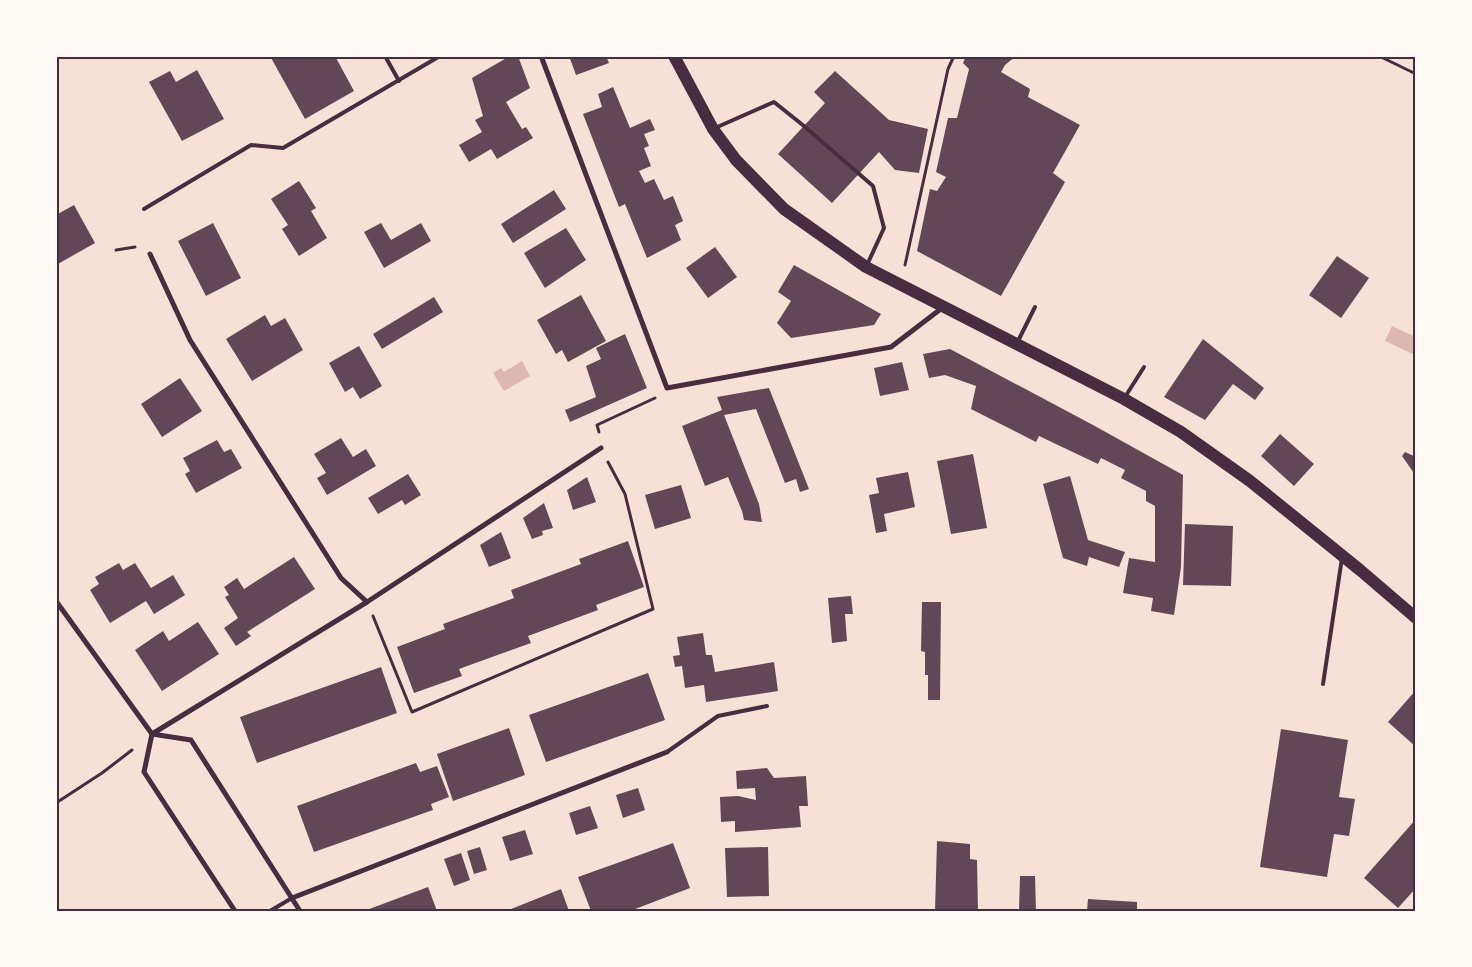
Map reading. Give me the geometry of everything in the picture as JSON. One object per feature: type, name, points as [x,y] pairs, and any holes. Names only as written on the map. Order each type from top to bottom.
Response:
[{"type":"main road","points":[[674,56],[713,129],[736,160],[784,209],[866,267],[942,308],[1124,399],[1181,432],[1250,481],[1416,618]]},
{"type":"street","points":[[541,56],[667,388],[891,347],[942,308]]},
{"type":"street","points":[[150,254],[190,340],[342,578],[367,602]]},
{"type":"street","points":[[235,911],[144,772],[152,734],[367,602],[601,448]]},
{"type":"street","points":[[56,601],[152,734],[191,740],[300,911]]},
{"type":"street","points":[[292,898],[667,752]]},
{"type":"lane","points":[[385,56],[399,81]]},
{"type":"lane","points":[[144,209],[251,144],[283,148],[440,56]]},
{"type":"lane","points":[[713,129],[774,102],[873,186],[884,228],[866,267]]},
{"type":"lane","points":[[1016,345],[1035,307]]},
{"type":"lane","points":[[1124,399],[1144,366]]},
{"type":"lane","points":[[1323,684],[1342,555]]},
{"type":"lane","points":[[667,752],[718,716],[767,706]]},
{"type":"lane","points":[[270,911],[292,898]]},
{"type":"path","points":[[901,286],[948,69],[954,56]]},
{"type":"path","points":[[1379,56],[1416,74]]},
{"type":"path","points":[[367,602],[412,712],[653,609],[625,494],[601,448],[597,425],[652,400],[667,388]]},
{"type":"path","points":[[56,803],[102,773],[152,734]]},
{"type":"shaded area","points":[[1392,326],[1416,337],[1415,355],[1385,341]]},
{"type":"shaded area","points":[[522,361],[530,376],[504,391],[493,373],[501,368],[504,372]]},
{"type":"building","points":[[270,56],[335,56],[354,91],[305,119]]},
{"type":"building","points":[[510,56],[518,56],[530,88],[506,102],[522,129],[526,127],[533,138],[497,159],[491,149],[469,162],[459,145],[482,132],[475,120],[483,116],[472,78]]},
{"type":"building","points":[[569,56],[606,56],[609,63],[576,75]]},
{"type":"building","points":[[966,56],[1016,56],[1005,65],[1001,72],[1030,89],[1028,97],[1080,125],[1053,173],[1065,182],[1001,296],[917,251],[930,189],[937,191],[946,177],[936,172],[948,118],[957,118],[969,69],[963,63]]},
{"type":"building","points":[[197,70],[224,119],[182,141],[149,82],[170,71],[176,82]]},
{"type":"building","points":[[835,71],[889,120],[928,129],[919,173],[895,170],[879,152],[832,203],[778,154],[825,103],[814,92]]},
{"type":"building","points":[[613,87],[630,128],[650,119],[655,130],[644,134],[649,146],[644,148],[651,166],[639,171],[645,183],[654,179],[664,200],[673,196],[683,221],[675,225],[681,240],[647,258],[625,204],[619,207],[583,114],[602,107],[598,94]]},
{"type":"building","points":[[299,181],[316,208],[311,211],[327,238],[299,256],[282,229],[288,225],[271,199]]},
{"type":"building","points":[[554,190],[566,209],[513,243],[501,224]]},
{"type":"building","points":[[74,205],[95,243],[56,265],[56,215]]},
{"type":"building","points":[[213,223],[241,278],[206,296],[178,241]]},
{"type":"building","points":[[381,223],[391,240],[421,223],[431,241],[384,268],[364,232]]},
{"type":"building","points":[[566,228],[586,260],[545,288],[524,253]]},
{"type":"building","points":[[715,247],[737,277],[708,298],[686,268]]},
{"type":"building","points":[[1337,256],[1369,278],[1341,318],[1309,295]]},
{"type":"building","points":[[794,265],[881,314],[874,325],[791,338],[777,323],[791,301],[778,292]]},
{"type":"building","points":[[581,295],[606,341],[568,362],[562,350],[556,354],[537,320]]},
{"type":"building","points":[[434,297],[443,312],[382,349],[373,334]]},
{"type":"building","points":[[265,315],[271,326],[285,318],[303,350],[252,381],[226,339]]},
{"type":"building","points":[[625,334],[647,388],[570,422],[565,410],[596,397],[586,366],[601,359],[596,348]]},
{"type":"building","points":[[1203,339],[1264,388],[1255,400],[1233,384],[1205,420],[1164,397]]},
{"type":"building","points":[[359,346],[382,386],[360,399],[353,387],[345,392],[329,363]]},
{"type":"building","points":[[950,349],[1183,475],[1181,567],[1174,615],[1151,611],[1153,598],[1123,593],[1129,558],[1155,562],[1155,506],[1146,501],[1146,491],[1121,478],[1125,470],[1101,458],[1098,464],[1039,436],[1036,442],[971,409],[976,386],[945,375],[929,378],[923,354]]},
{"type":"building","points":[[902,362],[909,390],[880,396],[874,368]]},
{"type":"building","points":[[180,378],[202,411],[162,437],[141,404]]},
{"type":"building","points":[[769,388],[809,489],[800,492],[796,479],[785,483],[756,409],[724,415],[759,504],[762,522],[744,520],[728,477],[705,486],[682,426],[722,410],[717,397]]},
{"type":"building","points":[[1280,434],[1314,464],[1294,486],[1261,456]]},
{"type":"building","points":[[341,438],[353,457],[366,449],[376,466],[327,495],[317,478],[326,473],[314,454]]},
{"type":"building","points":[[217,440],[224,452],[231,449],[242,468],[196,493],[185,474],[190,471],[183,458]]},
{"type":"building","points":[[1405,452],[1416,457],[1416,476],[1402,456]]},
{"type":"building","points":[[973,454],[987,528],[951,534],[937,461]]},
{"type":"building","points":[[908,472],[915,507],[884,514],[887,531],[876,533],[869,495],[879,493],[876,478]]},
{"type":"building","points":[[408,474],[421,495],[405,505],[402,500],[378,514],[368,498]]},
{"type":"building","points":[[1070,476],[1088,540],[1125,552],[1119,567],[1089,557],[1087,566],[1063,558],[1043,484]]},
{"type":"building","points":[[587,477],[596,502],[573,510],[567,490]]},
{"type":"building","points":[[681,485],[691,518],[655,529],[645,495]]},
{"type":"building","points":[[544,503],[553,528],[542,531],[543,535],[532,539],[523,518]]},
{"type":"building","points":[[1185,524],[1233,526],[1231,586],[1183,585]]},
{"type":"building","points":[[501,532],[511,558],[489,567],[480,545]]},
{"type":"building","points":[[628,541],[644,587],[596,605],[598,610],[528,636],[531,643],[459,669],[462,676],[414,693],[397,647],[445,629],[443,624],[514,598],[511,590],[581,564],[579,559]]},
{"type":"building","points":[[294,557],[315,589],[247,632],[251,636],[236,646],[224,628],[238,618],[225,597],[229,595],[224,587],[237,578],[244,589]]},
{"type":"building","points":[[119,563],[123,570],[135,563],[151,588],[173,575],[185,595],[154,614],[146,601],[110,623],[90,590],[99,584],[95,577]]},
{"type":"building","points":[[851,596],[853,614],[845,614],[847,641],[832,643],[828,598]]},
{"type":"building","points":[[922,602],[941,602],[940,700],[928,700],[928,675],[925,675],[925,652],[921,651]]},
{"type":"building","points":[[198,622],[219,654],[162,691],[135,650],[163,631],[169,641]]},
{"type":"building","points":[[703,633],[706,655],[712,655],[715,672],[774,662],[778,691],[706,702],[704,685],[685,688],[682,666],[675,667],[673,656],[680,655],[677,637]]},
{"type":"building","points":[[381,667],[397,713],[257,763],[240,717]]},
{"type":"building","points":[[648,673],[665,720],[546,762],[529,715]]},
{"type":"building","points":[[1416,690],[1416,747],[1388,722]]},
{"type":"building","points":[[509,728],[525,775],[453,801],[437,754]]},
{"type":"building","points":[[1281,729],[1348,740],[1339,797],[1355,799],[1349,836],[1334,834],[1327,877],[1260,867]]},
{"type":"building","points":[[416,763],[420,772],[437,766],[449,797],[431,804],[433,810],[314,852],[297,806]]},
{"type":"building","points":[[767,768],[774,778],[806,776],[808,806],[799,806],[801,827],[735,832],[735,821],[721,822],[720,797],[738,796],[756,800],[755,788],[737,789],[736,771]]},
{"type":"building","points":[[638,788],[645,810],[623,818],[616,795]]},
{"type":"building","points":[[590,806],[598,828],[576,835],[569,813]]},
{"type":"building","points":[[1416,819],[1416,888],[1398,908],[1364,878]]},
{"type":"building","points":[[525,830],[533,854],[510,861],[502,837]]},
{"type":"building","points":[[937,841],[970,844],[970,859],[977,860],[978,911],[935,911]]},
{"type":"building","points":[[673,843],[690,888],[630,911],[591,911],[578,877]]},
{"type":"building","points":[[480,847],[487,870],[474,874],[467,851]]},
{"type":"building","points":[[768,847],[769,896],[727,897],[725,848]]},
{"type":"building","points":[[461,853],[470,880],[454,886],[444,859]]},
{"type":"building","points":[[1020,876],[1035,876],[1036,911],[1019,911]]},
{"type":"building","points":[[428,887],[437,911],[364,911]]},
{"type":"building","points":[[561,889],[569,911],[506,911]]},
{"type":"building","points":[[1088,899],[1137,902],[1137,911],[1087,911]]}]
